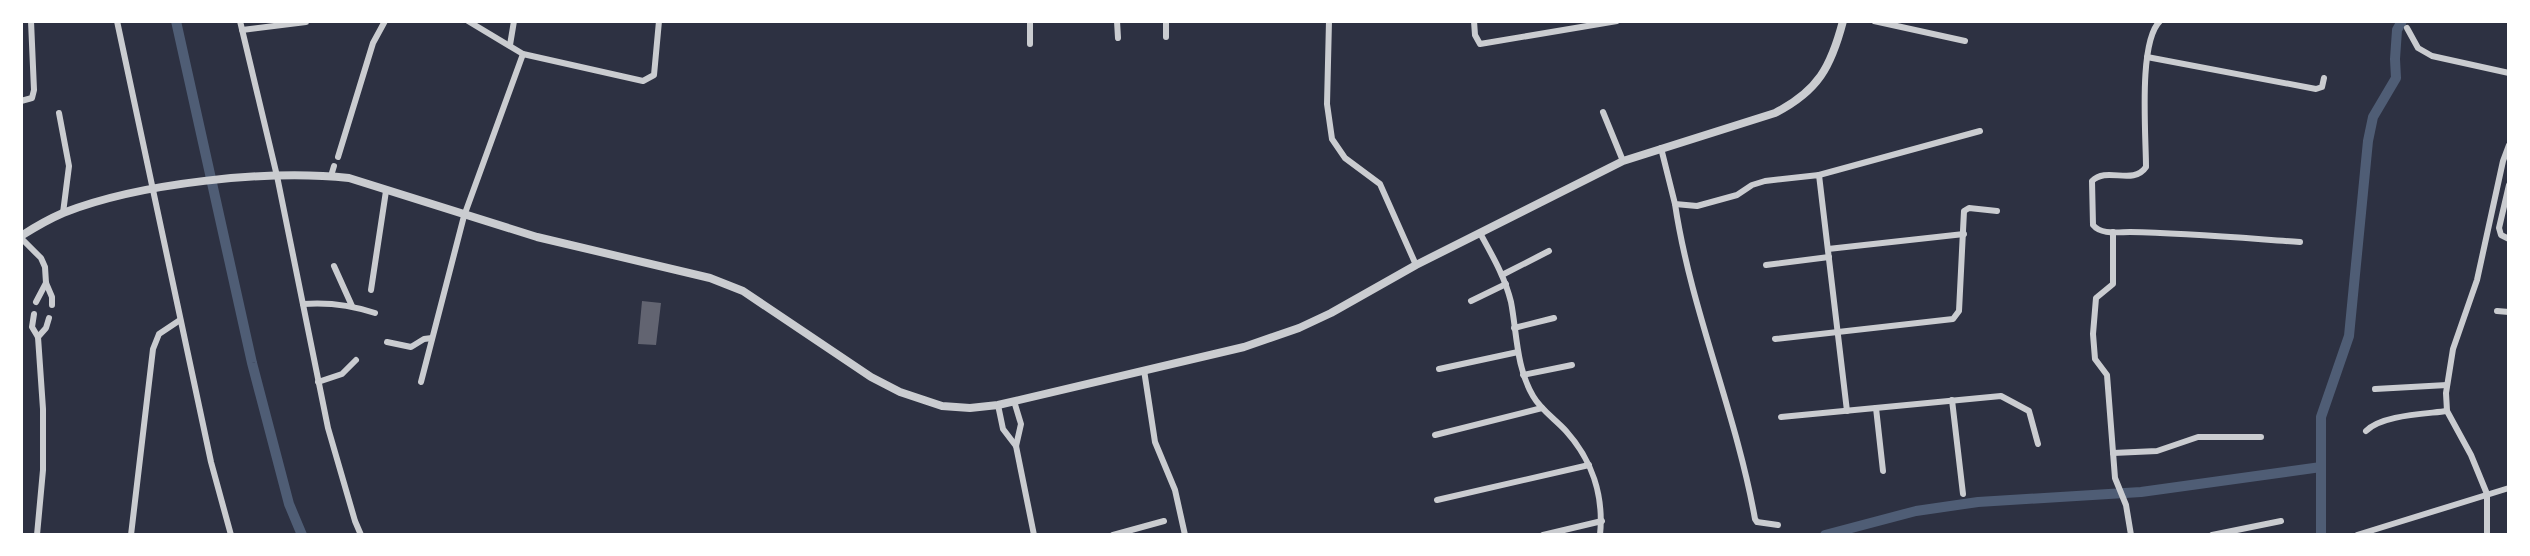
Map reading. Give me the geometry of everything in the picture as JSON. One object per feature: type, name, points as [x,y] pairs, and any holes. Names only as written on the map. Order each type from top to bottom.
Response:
[{"type":"street","points":[[21,101],[32,98],[34,90],[31,21]]},
{"type":"street","points":[[117,21],[211,461],[231,535]]},
{"type":"street","points":[[240,21],[277,176],[331,440],[361,535]]},
{"type":"street","points":[[338,157],[373,43],[385,21]]},
{"type":"street","points":[[468,21],[523,54],[643,81],[654,75],[659,21]]},
{"type":"street","points":[[510,45],[514,21]]},
{"type":"street","points":[[1030,21],[1030,44]]},
{"type":"street","points":[[1117,21],[1118,38]]},
{"type":"street","points":[[1166,21],[1166,37]]},
{"type":"street","points":[[1329,21],[1327,104],[1332,139],[1345,159],[1380,184],[1416,265]]},
{"type":"street","points":[[1474,21],[1475,35],[1480,44],[1617,21]]},
{"type":"street","points":[[52,305],[41,258],[21,237],[63,213],[101,201],[177,185],[277,176],[331,176],[349,178],[537,237],[710,278],[743,291],[871,377],[900,392],[942,406],[970,408],[998,405],[1244,347],[1299,328],[1416,265],[1623,161],[1753,122],[1795,103],[1820,79],[1832,56],[1843,21]]},
{"type":"street","points":[[1874,21],[1965,41]]},
{"type":"street","points":[[2160,21],[2152,31],[2147,57],[2146,167],[2142,173],[2134,176],[2095,177],[2092,181],[2093,225],[2099,231],[2185,233],[2300,242]]},
{"type":"street","points":[[242,30],[306,22]]},
{"type":"street","points":[[2407,28],[2418,48],[2432,56],[2509,73]]},
{"type":"street","points":[[421,382],[464,216],[523,54]]},
{"type":"street","points":[[2147,57],[2316,89],[2322,88],[2324,78]]},
{"type":"street","points":[[59,113],[69,166],[63,213]]},
{"type":"street","points":[[1603,113],[1623,161]]},
{"type":"street","points":[[1675,204],[1698,206],[1737,195],[1752,185],[1765,181],[1819,176],[1980,131]]},
{"type":"street","points":[[2487,535],[2487,494],[2447,411],[2447,385],[2453,349],[2477,280],[2503,161],[2509,145]]},
{"type":"street","points":[[1661,148],[1675,204],[1681,247],[1740,451],[1755,519],[1757,522],[1778,524]]},
{"type":"street","points":[[331,176],[334,166]]},
{"type":"street","points":[[1819,176],[1847,411]]},
{"type":"street","points":[[2509,185],[2499,228],[2501,235],[2509,239]]},
{"type":"street","points":[[371,290],[386,191]]},
{"type":"street","points":[[1775,339],[1956,316],[1959,311],[1966,208],[1997,211]]},
{"type":"street","points":[[2113,232],[2113,284],[2096,298],[2093,334],[2095,359],[2107,375],[2117,487],[2126,505],[2131,535]]},
{"type":"street","points":[[1480,233],[1506,284],[1523,375],[1533,397],[1566,431],[1595,478],[1602,521],[1600,535]]},
{"type":"street","points":[[1766,265],[1829,253],[1964,234]]},
{"type":"street","points":[[1502,275],[1549,251]]},
{"type":"street","points":[[334,266],[352,306]]},
{"type":"street","points":[[36,302],[46,283]]},
{"type":"street","points":[[1471,301],[1506,284]]},
{"type":"street","points":[[303,304],[352,306],[375,313]]},
{"type":"street","points":[[2497,311],[2509,312]]},
{"type":"street","points":[[34,314],[33,327],[38,337],[43,409],[43,470],[37,535]]},
{"type":"street","points":[[38,337],[46,328],[49,318]]},
{"type":"street","points":[[1514,328],[1555,318]]},
{"type":"street","points":[[131,535],[153,349],[159,334],[180,320]]},
{"type":"street","points":[[387,342],[411,347],[424,339],[432,338]]},
{"type":"street","points":[[1439,369],[1518,352]]},
{"type":"street","points":[[318,382],[342,374],[356,360]]},
{"type":"street","points":[[1523,375],[1572,365]]},
{"type":"street","points":[[1144,370],[1155,442],[1175,490],[1185,535]]},
{"type":"street","points":[[2375,389],[2447,385]]},
{"type":"street","points":[[1781,417],[2005,397],[2029,411],[2038,444]]},
{"type":"street","points":[[1952,400],[1963,494]]},
{"type":"street","points":[[1014,401],[1021,425],[1016,446],[1034,535]]},
{"type":"street","points":[[998,405],[1003,429],[1016,446]]},
{"type":"street","points":[[1435,435],[1542,408]]},
{"type":"street","points":[[1876,408],[1883,471]]},
{"type":"street","points":[[2366,432],[2382,421],[2447,411]]},
{"type":"street","points":[[2113,453],[2157,451],[2198,437],[2261,437]]},
{"type":"street","points":[[1437,500],[1589,465]]},
{"type":"street","points":[[2357,535],[2509,488]]},
{"type":"street","points":[[1113,535],[1164,521]]},
{"type":"street","points":[[1543,535],[1602,521]]},
{"type":"street","points":[[2212,535],[2281,521]]},
{"type":"building","points":[[642,301],[661,303],[656,345],[638,344]]},
{"type":"waterway","points":[[176,21],[252,363],[289,504],[302,535]]},
{"type":"waterway","points":[[2321,535],[2321,417],[2349,336],[2368,141],[2373,117],[2396,78],[2397,30],[2402,21]]},
{"type":"waterway","points":[[1825,535],[1916,511],[1978,502],[2141,492],[2321,467]]}]
